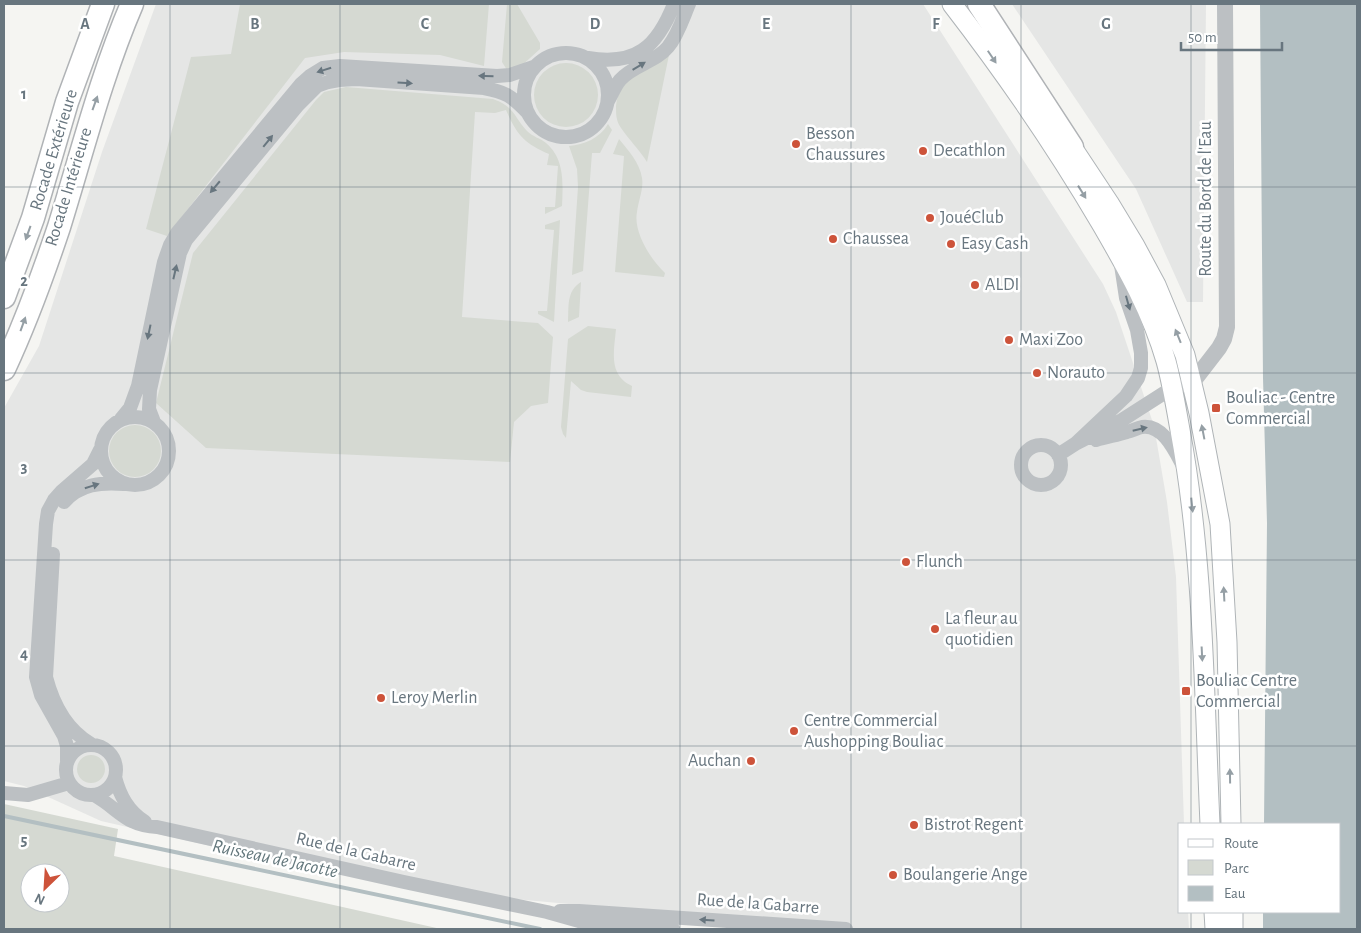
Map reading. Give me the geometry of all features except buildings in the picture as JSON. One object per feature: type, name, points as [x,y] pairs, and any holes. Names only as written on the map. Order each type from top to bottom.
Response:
[{"type":"highway","name":"Rocade Extérieure","points":[[4,297],[33,218],[67,102],[103,4]]},
{"type":"highway","name":"Rocade Intérieure","points":[[4,369],[17,341],[58,228],[93,110],[132,4]]},
{"type":"highway","points":[[979,4],[1072,147]]},
{"type":"main road","points":[[952,4],[975,33],[1062,159],[1140,294],[1166,361],[1189,477],[1197,554],[1210,823]]},
{"type":"main road","points":[[970,4],[1109,202],[1156,285],[1185,355],[1220,524],[1227,642],[1231,823]]},
{"type":"main road","points":[[1214,913],[1215,929]]},
{"type":"main road","points":[[1233,913],[1233,929]]},
{"type":"street","points":[[527,112],[523,89],[533,67],[543,58],[557,53],[572,53],[604,60],[629,57],[645,48],[657,38],[664,28],[674,4]]},
{"type":"street","points":[[154,422],[149,409],[150,390],[180,253],[186,240],[298,105],[317,86],[328,82],[356,80],[484,88],[501,91],[514,98],[535,124],[546,132],[558,136],[571,137],[583,134],[602,117],[620,79],[663,52],[669,46],[689,4]]},
{"type":"street","name":"Route du Bord de l'Eau","points":[[1192,383],[1219,348],[1227,327],[1225,4]]},
{"type":"street","points":[[586,57],[597,66],[604,78],[608,91],[608,101]]},
{"type":"street","points":[[121,418],[132,416],[144,417],[162,429],[168,440],[169,451],[168,462],[163,471],[149,482],[140,485],[106,482],[93,484],[75,492],[62,504],[54,526],[46,677],[53,698],[72,731],[91,744],[107,750],[116,764],[115,777],[107,789],[94,795],[80,792],[69,783],[65,772],[67,746],[64,736],[41,695],[36,677],[46,524],[48,511],[54,500],[93,464],[106,431],[130,408],[138,386],[164,262],[177,233],[301,84],[324,68],[340,66],[498,76],[510,75],[533,67]]},
{"type":"street","points":[[1076,444],[1126,396],[1138,378],[1141,368],[1137,330],[1126,298],[1119,255]]},
{"type":"street","points":[[1058,455],[1122,420],[1172,388],[1192,383]]},
{"type":"street","points":[[1076,444],[1142,427],[1150,427],[1157,430],[1174,450],[1189,477]]},
{"type":"street","points":[[100,450],[106,471],[124,484]]},
{"type":"street","points":[[67,761],[76,749],[83,745],[91,744]]},
{"type":"street","name":"Rue de la Gabarre","points":[[115,777],[121,796],[131,810],[138,817],[157,827]]},
{"type":"street","points":[[4,793],[28,795],[69,783]]},
{"type":"street","name":"Rue de la Gabarre","points":[[94,795],[131,822],[140,825],[157,827],[547,912],[579,921],[672,929]]},
{"type":"street","name":"Rue de la Gabarre","points":[[547,912],[579,911],[846,929]]},
{"type":"shaded area","points":[[156,4],[923,4],[1103,284],[1116,312],[1154,426],[1167,502],[1176,577],[1184,823],[1178,823],[1178,913],[1188,913],[1189,929],[728,929],[730,919],[515,899],[316,870],[101,821],[24,786],[4,781],[4,408],[39,346],[102,152]]},
{"type":"shaded area","points":[[1012,4],[1206,4],[1203,302],[1187,302],[1136,189]]},
{"type":"green space","points":[[240,4],[489,4],[484,66],[440,55],[344,52],[305,58],[167,236],[146,229],[191,57],[231,54]]},
{"type":"green space","points":[[507,4],[517,4],[540,43],[540,49],[519,68],[507,70],[502,62]]},
{"type":"green space","points":[[669,55],[647,162],[619,125],[616,106],[618,96],[622,88],[635,74]]},
{"type":"green space","points":[[566,63],[578,65],[589,72],[596,83],[598,95],[596,107],[589,118],[578,125],[566,127],[554,125],[543,118],[536,107],[534,95],[536,83],[543,72],[554,65]]},
{"type":"green space","points":[[346,87],[493,99],[506,105],[527,131],[546,143],[557,157],[562,172],[562,206],[545,214],[545,207],[555,207],[558,166],[547,165],[549,154],[533,146],[522,137],[506,110],[495,113],[475,112],[462,317],[538,323],[553,337],[548,403],[531,406],[514,422],[510,462],[206,448],[156,403],[193,253],[316,100],[324,92]]},
{"type":"green space","points":[[608,124],[612,130],[600,153],[592,153],[583,271],[572,275],[578,187],[577,169],[569,146],[591,140],[601,133]]},
{"type":"green space","points":[[619,139],[633,157],[641,172],[642,186],[636,220],[640,237],[654,261],[665,273],[664,277],[615,272],[624,156],[613,154]]},
{"type":"green space","points":[[560,220],[554,322],[538,314],[538,311],[547,311],[554,230],[545,229],[545,225]]},
{"type":"green space","points":[[581,282],[579,317],[568,322],[571,295],[576,286]]},
{"type":"green space","points":[[588,326],[616,329],[614,362],[619,376],[632,386],[631,397],[587,392],[581,390],[571,381],[566,438],[561,427],[568,339]]},
{"type":"green space","points":[[130,425],[140,425],[149,429],[157,437],[161,451],[157,465],[149,473],[140,477],[130,477],[121,473],[113,465],[109,456],[109,446],[113,437],[121,429]]},
{"type":"green space","points":[[91,755],[101,759],[105,769],[101,779],[91,783],[81,779],[77,769],[81,759]]},
{"type":"green space","points":[[4,804],[118,829],[114,856],[441,929],[4,929]]},
{"type":"water","points":[[1260,4],[1357,4],[1357,929],[1263,929],[1263,913],[1341,913],[1341,823],[1264,823],[1267,523],[1263,378]]},
{"type":"waterway","name":"Ruisseau de Jacotte","points":[[4,816],[540,929]]},
{"type":"place","name":"Besson Chaussures","points":[[796,144]]},
{"type":"place","name":"Decathlon","points":[[923,151]]},
{"type":"place","name":"JouéClub","points":[[930,218]]},
{"type":"place","name":"Chaussea","points":[[833,239]]},
{"type":"place","name":"Easy Cash","points":[[951,244]]},
{"type":"place","name":"ALDI","points":[[975,285]]},
{"type":"place","name":"Maxi Zoo","points":[[1009,340]]},
{"type":"place","name":"Norauto","points":[[1037,373]]},
{"type":"place","name":"Bouliac - Centre Commercial","points":[[1216,408]]},
{"type":"place","name":"Flunch","points":[[906,562]]},
{"type":"place","name":"La fleur au quotidien","points":[[935,629]]},
{"type":"place","name":"Bouliac Centre Commercial","points":[[1186,691]]},
{"type":"place","name":"Leroy Merlin","points":[[381,698]]},
{"type":"place","name":"Centre Commercial Aushopping Bouliac","points":[[794,731]]},
{"type":"place","name":"Auchan","points":[[751,761]]},
{"type":"place","name":"Bistrot Regent","points":[[914,825]]},
{"type":"place","name":"Boulangerie Ange","points":[[893,875]]}]
